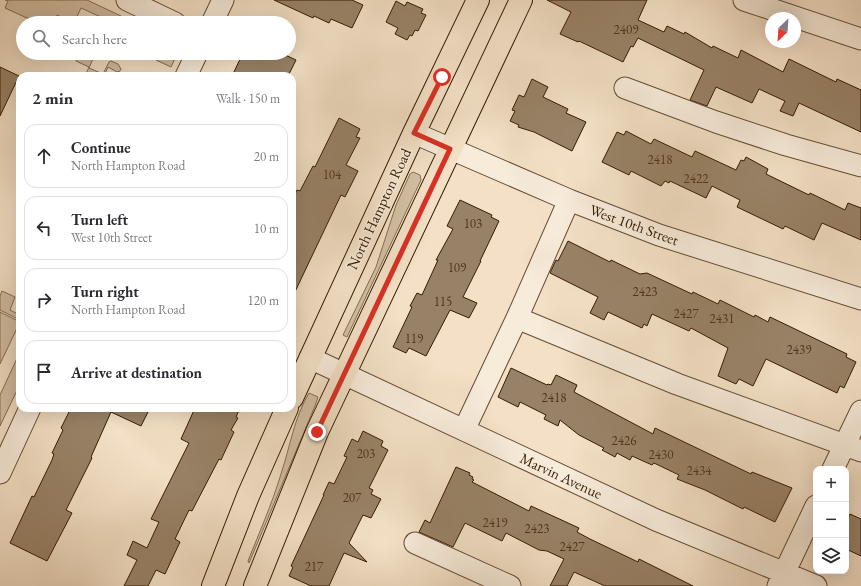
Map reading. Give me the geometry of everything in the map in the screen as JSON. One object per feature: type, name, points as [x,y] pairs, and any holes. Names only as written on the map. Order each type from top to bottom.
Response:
[{"type":"main road","name":"North Hampton Road","points":[[296,389],[414,133],[478,0]]},
{"type":"main road","points":[[255,586],[317,432],[521,0]]},
{"type":"main road","points":[[214,586],[248,496],[286,412]]},
{"type":"street","points":[[128,0],[161,16]]},
{"type":"street","points":[[215,16],[223,0]]},
{"type":"street","points":[[744,0],[861,39]]},
{"type":"street","points":[[188,72],[194,60]]},
{"type":"street","points":[[625,88],[716,122],[786,145],[861,166]]},
{"type":"street","name":"West 10th Street","points":[[414,133],[569,200],[659,235],[861,299]]},
{"type":"street","points":[[464,430],[517,318],[569,200]]},
{"type":"street","points":[[517,318],[677,384],[853,449]]},
{"type":"street","name":"Marvin Avenue","points":[[310,358],[781,580],[816,586]]},
{"type":"street","points":[[837,466],[853,449],[861,411]]},
{"type":"street","points":[[0,473],[28,412]]},
{"type":"street","points":[[781,580],[813,512]]},
{"type":"street","points":[[415,543],[510,586]]},
{"type":"shaded area","points":[[5,0],[87,0],[121,16],[99,16],[81,8],[77,16],[23,16],[5,8],[8,1]]},
{"type":"shaded area","points":[[92,60],[89,68],[98,72],[87,72],[89,67],[76,61]]},
{"type":"shaded area","points":[[156,60],[174,60],[171,67]]},
{"type":"shaded area","points":[[111,61],[118,64],[121,69],[117,72],[108,67],[106,72],[104,72]]},
{"type":"shaded area","points":[[413,172],[420,175],[421,180],[347,337],[343,335],[376,267],[396,205],[410,174]]},
{"type":"shaded area","points":[[2,291],[15,297],[10,310],[16,313],[16,318],[0,310],[0,296]]},
{"type":"shaded area","points":[[0,312],[16,320],[16,330],[0,364]]},
{"type":"shaded area","points":[[16,361],[16,392],[0,426],[0,395]]},
{"type":"shaded area","points":[[309,393],[318,397],[315,406],[249,563],[248,561],[270,507],[296,422]]},
{"type":"building","points":[[274,0],[352,0],[363,5],[352,28],[331,19],[329,23],[314,16],[313,18]]},
{"type":"building","points":[[547,0],[647,0],[638,20],[664,32],[667,26],[684,34],[685,32],[712,48],[713,46],[738,58],[741,50],[783,72],[789,59],[836,82],[837,79],[861,90],[861,132],[799,103],[793,116],[780,111],[785,101],[759,89],[752,103],[716,87],[707,106],[690,100],[704,70],[638,38],[633,47],[631,46],[623,62],[579,41],[578,42],[560,34],[571,12]]},
{"type":"building","points":[[396,1],[405,6],[407,2],[423,9],[421,13],[426,15],[418,31],[415,30],[412,36],[410,35],[407,40],[395,34],[398,28],[386,22]]},
{"type":"building","points":[[240,60],[296,60],[290,72],[234,72]]},
{"type":"building","points":[[0,67],[16,75],[16,82],[0,116]]},
{"type":"building","points":[[532,79],[548,87],[543,97],[568,109],[566,113],[586,122],[572,151],[534,132],[518,127],[519,125],[510,121],[515,111],[512,110],[519,95],[524,97]]},
{"type":"building","points":[[339,118],[360,129],[356,137],[360,138],[346,165],[358,171],[345,197],[341,195],[296,290],[296,192],[297,190],[300,191],[313,166],[315,167]]},
{"type":"building","points":[[626,131],[651,144],[654,139],[692,157],[695,151],[736,170],[741,160],[744,161],[746,157],[768,169],[766,174],[809,195],[810,193],[845,210],[848,203],[861,208],[861,240],[822,223],[814,240],[785,226],[783,229],[737,207],[740,200],[712,186],[706,198],[670,181],[669,183],[665,181],[661,186],[631,171],[629,175],[602,162],[617,132],[624,135]]},
{"type":"building","points":[[460,200],[492,215],[491,217],[499,221],[463,297],[477,303],[469,318],[450,310],[426,356],[409,348],[406,353],[393,347],[412,307],[410,306],[417,293],[422,295],[438,260],[436,260],[453,229],[447,226]]},
{"type":"building","points":[[568,241],[610,262],[611,260],[640,274],[647,273],[692,294],[693,292],[718,304],[720,300],[754,317],[755,315],[768,322],[770,317],[847,354],[846,357],[856,362],[844,388],[840,386],[837,393],[766,359],[753,386],[739,379],[736,384],[718,376],[728,348],[691,328],[689,331],[652,314],[647,326],[644,324],[642,328],[608,312],[604,320],[590,313],[598,297],[550,273]]},
{"type":"building","points":[[511,368],[547,385],[551,385],[556,375],[577,385],[574,392],[653,434],[655,428],[751,474],[752,472],[792,488],[775,522],[744,507],[743,509],[705,490],[677,479],[679,475],[654,463],[652,465],[632,456],[630,460],[617,453],[615,457],[602,450],[604,448],[579,435],[560,420],[558,426],[544,419],[546,415],[520,402],[518,407],[498,397]]},
{"type":"building","points":[[69,412],[111,412],[91,457],[92,458],[66,510],[72,513],[47,561],[10,543],[32,496],[34,497],[52,460],[54,454],[52,453],[63,430],[61,428]]},
{"type":"building","points":[[111,412],[148,412],[141,426]]},
{"type":"building","points":[[193,412],[238,412],[236,417],[238,418],[231,430],[234,432],[221,460],[219,459],[192,511],[189,510],[175,539],[180,542],[165,574],[156,570],[148,586],[124,586],[137,560],[127,555],[133,541],[147,548],[159,522],[151,519],[189,443],[181,439]]},
{"type":"building","points":[[363,431],[383,441],[381,446],[388,450],[369,488],[373,490],[371,494],[381,499],[371,518],[363,515],[349,543],[367,562],[344,553],[329,586],[311,586],[289,576],[293,567],[291,566],[329,482],[334,484],[347,457],[344,456],[352,439],[358,442]]},
{"type":"building","points":[[456,467],[470,473],[469,475],[473,477],[472,479],[474,480],[472,482],[529,511],[531,506],[579,528],[577,532],[590,539],[638,562],[639,559],[693,586],[605,586],[574,572],[567,586],[550,586],[564,559],[547,551],[539,550],[506,533],[502,541],[465,523],[453,547],[419,532],[425,520],[430,523]]},
{"type":"building","points":[[850,514],[861,519],[861,556],[849,550]]},
{"type":"route","points":[[317,432],[450,149],[414,133],[442,77]]}]
